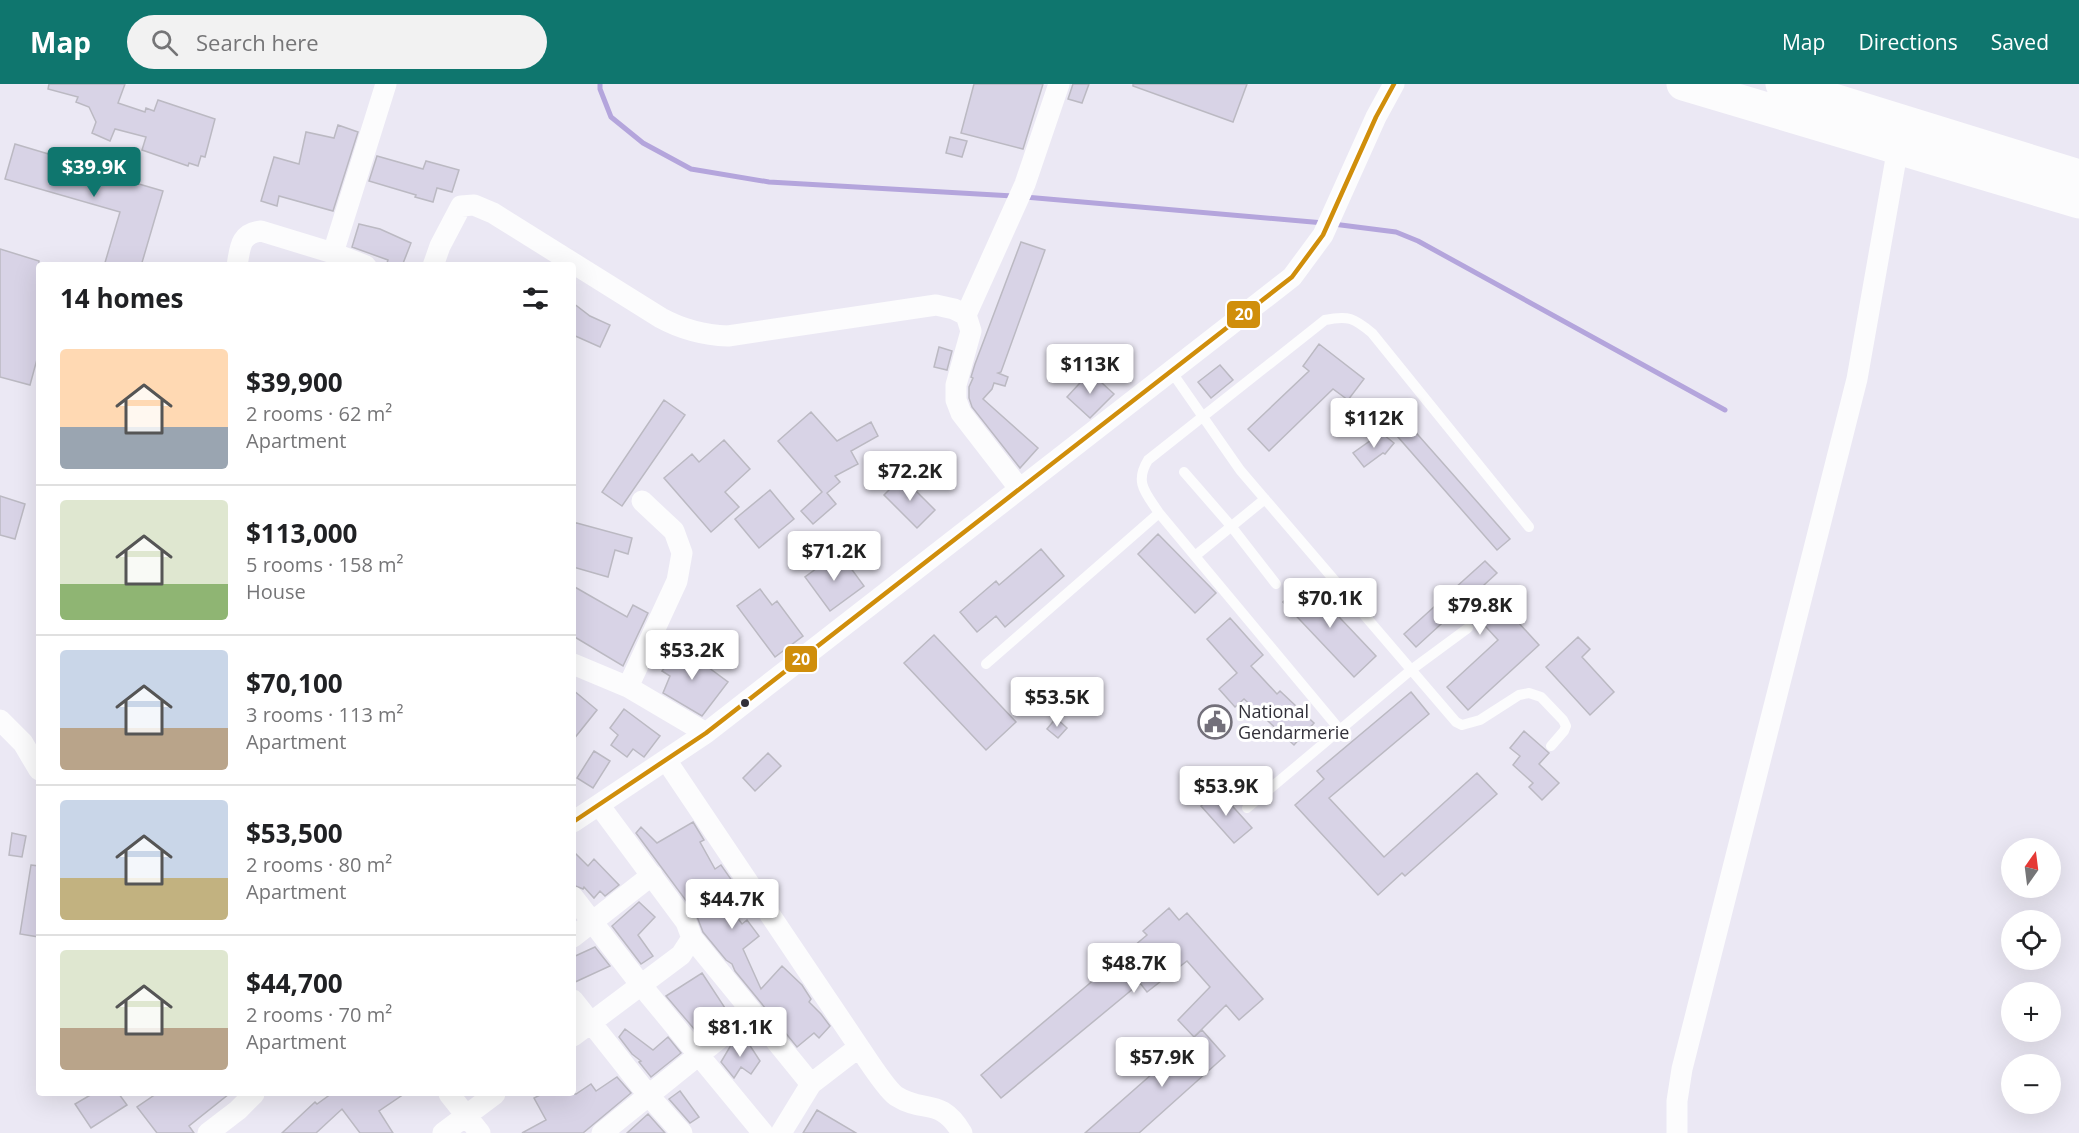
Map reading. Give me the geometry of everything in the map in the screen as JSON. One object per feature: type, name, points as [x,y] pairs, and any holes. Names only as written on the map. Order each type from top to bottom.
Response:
[{"type":"highway","points":[[1683,84],[2079,202]]},
{"type":"highway","points":[[1782,84],[2079,176]]},
{"type":"street","points":[[333,253],[386,84]]},
{"type":"street","points":[[1019,488],[961,413],[956,400],[956,385],[971,331],[966,315],[1013,213],[1059,84]]},
{"type":"street","points":[[1376,117],[1378,84]]},
{"type":"street","points":[[576,820],[706,733],[1292,277],[1323,235],[1376,117],[1394,84]]},
{"type":"street","points":[[1677,1133],[1677,1101],[1682,1069],[1857,379],[1898,147]]},
{"type":"street","points":[[434,262],[460,206],[474,205],[493,213],[571,262]]},
{"type":"street","points":[[238,262],[246,236],[251,232],[261,231],[356,262]]},
{"type":"street","points":[[576,265],[660,318],[681,329],[705,335],[739,335],[936,305],[954,309],[966,315]]},
{"type":"street","points":[[628,687],[677,581],[682,554],[674,531],[642,501]]},
{"type":"street","points":[[576,665],[628,687],[706,733]]},
{"type":"street","points":[[0,720],[23,743],[36,765]]},
{"type":"street","points":[[666,760],[859,1047],[894,1095],[912,1103],[938,1107],[956,1122],[962,1133]]},
{"type":"street","points":[[599,805],[686,922],[692,938],[811,1084]]},
{"type":"street","points":[[576,935],[652,875]]},
{"type":"street","points":[[576,901],[641,985],[763,1133]]},
{"type":"street","points":[[576,1034],[681,955],[692,938]]},
{"type":"street","points":[[576,1004],[648,1096],[682,1133]]},
{"type":"street","points":[[602,1133],[752,1012]]},
{"type":"street","points":[[781,1133],[811,1084],[859,1047]]},
{"type":"street","points":[[208,1133],[252,1096]]},
{"type":"street","points":[[451,1096],[480,1133]]},
{"type":"street","points":[[443,1133],[492,1096]]},
{"type":"lane","points":[[1340,730],[1159,513],[1141,483],[1142,471],[1148,459],[1325,320],[1339,317],[1356,320],[1372,333],[1529,527]]},
{"type":"lane","points":[[1170,371],[1240,470],[1456,722],[1462,725],[1480,720],[1519,695],[1529,693],[1540,696],[1566,726],[1551,746]]},
{"type":"lane","points":[[1184,472],[1231,526],[1276,584]]},
{"type":"lane","points":[[1195,556],[1265,499]]},
{"type":"lane","points":[[986,664],[1159,513]]},
{"type":"lane","points":[[1247,808],[1411,670],[1468,628]]},
{"type":"building","points":[[49,84],[125,84],[118,103],[145,112],[146,108],[154,111],[158,100],[215,119],[205,157],[201,156],[198,166],[189,163],[188,166],[142,150],[146,137],[115,129],[110,141],[92,133],[96,122],[89,107],[76,102],[78,97],[48,89]]},
{"type":"building","points":[[974,84],[1043,84],[1023,149],[961,133]]},
{"type":"building","points":[[1073,84],[1089,84],[1082,103],[1068,99]]},
{"type":"building","points":[[1133,84],[1247,84],[1233,122],[1133,86]]},
{"type":"building","points":[[338,125],[358,132],[333,211],[279,196],[277,206],[261,201],[274,157],[299,164],[306,132],[334,138]]},
{"type":"building","points":[[950,137],[967,141],[962,157],[946,153]]},
{"type":"building","points":[[15,144],[163,191],[142,262],[105,262],[120,212],[5,179]]},
{"type":"building","points":[[377,156],[423,169],[426,161],[459,170],[452,192],[437,188],[433,202],[369,181]]},
{"type":"building","points":[[359,224],[380,229],[411,243],[404,262],[387,262],[388,260],[352,247]]},
{"type":"building","points":[[1021,242],[1045,250],[1001,372],[998,373],[1008,377],[1005,386],[994,383],[983,399],[1038,448],[1020,468],[972,407],[969,387],[975,364]]},
{"type":"building","points":[[0,249],[39,262],[36,262],[36,363],[30,385],[0,377]]},
{"type":"building","points":[[576,305],[590,316],[610,325],[600,347],[576,336]]},
{"type":"building","points":[[1319,344],[1364,379],[1348,400],[1333,389],[1269,451],[1248,429],[1309,371],[1303,366]]},
{"type":"building","points":[[939,347],[952,351],[947,370],[934,367]]},
{"type":"building","points":[[1220,365],[1233,380],[1211,398],[1198,382]]},
{"type":"building","points":[[1090,372],[1114,394],[1090,418],[1067,397]]},
{"type":"building","points":[[664,400],[685,415],[622,506],[602,492]]},
{"type":"building","points":[[811,412],[837,441],[871,422],[878,436],[851,451],[858,464],[835,476],[840,482],[827,493],[836,504],[813,524],[801,511],[822,492],[778,441]]},
{"type":"building","points":[[1411,427],[1510,539],[1497,550],[1398,437]]},
{"type":"building","points":[[1379,431],[1394,443],[1385,454],[1383,453],[1364,467],[1353,453],[1374,438]]},
{"type":"building","points":[[724,440],[750,469],[725,492],[739,507],[711,532],[664,478],[692,454],[699,462]]},
{"type":"building","points":[[902,477],[935,510],[917,528],[884,495]]},
{"type":"building","points":[[770,490],[794,519],[759,548],[735,519]]},
{"type":"building","points":[[0,496],[25,504],[15,539],[0,535]]},
{"type":"building","points":[[576,523],[632,538],[628,554],[615,550],[608,577],[576,568]]},
{"type":"building","points":[[1158,534],[1216,593],[1195,613],[1138,554]]},
{"type":"building","points":[[1041,549],[1064,576],[1005,627],[996,616],[977,632],[960,612],[996,581],[999,585]]},
{"type":"building","points":[[839,552],[864,586],[830,611],[805,577]]},
{"type":"building","points":[[1485,561],[1497,573],[1484,585],[1539,645],[1468,710],[1447,687],[1498,640],[1464,603],[1416,647],[1404,634]]},
{"type":"building","points":[[1305,581],[1376,656],[1354,677],[1283,602]]},
{"type":"building","points":[[576,588],[627,617],[633,605],[648,613],[623,666],[576,638]]},
{"type":"building","points":[[760,589],[772,605],[777,601],[803,636],[775,657],[737,606]]},
{"type":"building","points":[[1230,618],[1263,655],[1251,666],[1277,694],[1280,691],[1314,723],[1294,745],[1244,699],[1235,707],[1219,689],[1237,673],[1207,639]]},
{"type":"building","points":[[934,635],[1016,722],[986,750],[904,663]]},
{"type":"building","points":[[1578,637],[1590,649],[1582,657],[1614,692],[1590,715],[1546,667]]},
{"type":"building","points":[[683,643],[696,653],[693,656],[728,682],[702,716],[663,693],[670,676],[662,671]]},
{"type":"building","points":[[576,692],[597,710],[576,736]]},
{"type":"building","points":[[1411,692],[1429,714],[1329,798],[1384,857],[1477,773],[1497,794],[1405,876],[1402,873],[1378,895],[1295,805],[1324,779],[1317,771]]},
{"type":"building","points":[[624,709],[660,736],[644,757],[633,749],[627,757],[611,745],[618,735],[610,728]]},
{"type":"building","points":[[1056,718],[1067,728],[1058,738],[1047,729]]},
{"type":"building","points":[[1524,731],[1549,753],[1539,764],[1559,783],[1542,800],[1529,787],[1533,783],[1513,765],[1520,756],[1510,748]]},
{"type":"building","points":[[594,751],[610,761],[593,788],[577,778]]},
{"type":"building","points":[[768,753],[781,766],[755,791],[743,778]]},
{"type":"building","points":[[1218,790],[1252,828],[1234,843],[1201,806]]},
{"type":"building","points":[[693,822],[704,840],[700,842],[715,869],[721,865],[735,885],[721,896],[742,924],[747,920],[759,936],[743,949],[761,989],[782,966],[802,985],[811,999],[809,1002],[830,1026],[819,1038],[814,1033],[797,1047],[735,971],[732,964],[703,932],[696,914],[636,833],[641,827],[657,843]]},
{"type":"building","points":[[12,833],[26,836],[22,857],[9,855]]},
{"type":"building","points":[[576,854],[588,866],[594,859],[619,885],[605,896],[600,891],[594,898],[584,887],[583,889],[576,886]]},
{"type":"building","points":[[31,865],[36,866],[36,937],[20,934]]},
{"type":"building","points":[[639,902],[655,917],[638,935],[653,956],[641,964],[612,926]]},
{"type":"building","points":[[1169,908],[1179,920],[1187,913],[1263,999],[1239,1020],[1226,1005],[1194,1037],[1178,1020],[1210,987],[1187,961],[1147,992],[1140,983],[1001,1098],[981,1075],[1147,935],[1143,931]]},
{"type":"building","points":[[595,947],[610,966],[576,982],[576,956]]},
{"type":"building","points":[[702,973],[729,1014],[701,1037],[666,996]]},
{"type":"building","points":[[625,1029],[653,1050],[668,1037],[681,1053],[651,1077],[639,1062],[641,1061],[632,1054],[619,1037]]},
{"type":"building","points":[[1202,1030],[1225,1056],[1139,1133],[1085,1133]]},
{"type":"building","points":[[740,1038],[749,1044],[760,1061],[751,1074],[741,1067],[734,1078],[721,1062],[731,1045]]},
{"type":"building","points":[[617,1077],[631,1093],[583,1133],[522,1133],[546,1120],[534,1098],[538,1096],[576,1096],[591,1084],[596,1091]]},
{"type":"building","points":[[680,1091],[699,1117],[690,1123],[669,1099]]},
{"type":"building","points":[[89,1096],[120,1096],[127,1105],[91,1128],[75,1104]]},
{"type":"building","points":[[153,1096],[226,1096],[189,1126],[194,1133],[157,1133],[137,1107]]},
{"type":"building","points":[[328,1096],[401,1096],[379,1111],[393,1133],[360,1133],[342,1109],[316,1133],[282,1133],[315,1102],[317,1104]]},
{"type":"building","points":[[817,1110],[856,1133],[803,1133]]},
{"type":"building","points":[[648,1114],[665,1133],[627,1133]]},
{"type":"waterway","points":[[600,84],[611,117],[643,143],[691,169],[769,182],[1013,196]]},
{"type":"waterway","points":[[1025,197],[1324,223]]},
{"type":"waterway","points":[[1333,224],[1396,232],[1418,241],[1725,410]]},
{"type":"transit line","name":"20","points":[[576,820],[706,733],[1292,277],[1323,235],[1376,117],[1394,84]]},
{"type":"place","name":"National Gendarmerie","points":[[1215,722]]}]
